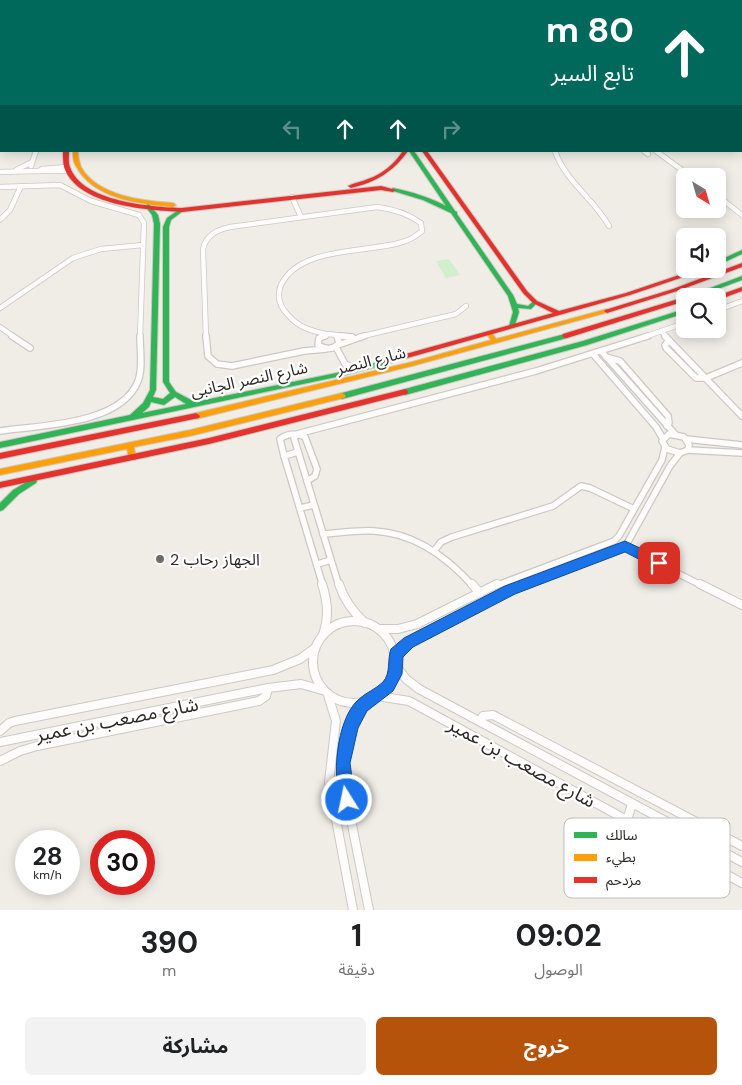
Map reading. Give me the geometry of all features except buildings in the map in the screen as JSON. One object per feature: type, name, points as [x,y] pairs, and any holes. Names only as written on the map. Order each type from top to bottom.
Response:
[{"type":"street","points":[[29,171],[36,152]]},
{"type":"street","points":[[66,152],[67,169],[77,182],[98,195],[149,205],[183,208],[364,189],[388,189],[421,196],[455,213]]},
{"type":"street","points":[[75,152],[76,165],[88,181],[112,193],[149,205],[156,219],[153,390],[151,399],[145,408],[129,419]]},
{"type":"street","points":[[195,404],[174,394],[166,382],[166,226],[169,219],[183,208],[362,184],[378,179],[390,171],[405,152]]},
{"type":"street","points":[[412,152],[511,296],[516,306],[512,326]]},
{"type":"street","points":[[425,152],[525,292],[535,302],[558,314]]},
{"type":"street","points":[[555,152],[559,163],[582,193],[601,211],[609,226]]},
{"type":"street","points":[[657,152],[679,168]]},
{"type":"street","points":[[10,172],[32,162]]},
{"type":"street","points":[[0,172],[67,169]]},
{"type":"street","points":[[0,187],[60,185],[90,200],[139,216],[143,220],[144,245],[139,380],[132,394],[118,407],[98,416],[0,431]]},
{"type":"street","points":[[0,220],[10,210],[21,186]]},
{"type":"street","points":[[292,198],[301,217]]},
{"type":"street","points":[[726,202],[742,214]]},
{"type":"street","points":[[326,349],[320,347],[310,331],[289,318],[281,307],[278,294],[291,271],[304,262],[321,256],[409,240],[419,235],[422,227],[421,223],[410,215],[386,208],[368,208],[222,229],[206,239],[202,249],[207,351],[212,361],[224,366],[304,351],[326,349],[336,347],[359,337],[456,314],[466,306]]},
{"type":"street","points":[[156,219],[165,216],[169,219]]},
{"type":"street","points":[[0,308],[73,258],[101,249],[144,245]]},
{"type":"street","points":[[726,259],[742,252]]},
{"type":"street","name":"شارع النصر","points":[[0,456],[124,432],[272,399],[495,342],[636,304],[742,265]]},
{"type":"street","name":"شارع النصر الجانبى","points":[[0,445],[341,374],[635,292],[676,278]]},
{"type":"street","points":[[715,288],[742,278]]},
{"type":"street","points":[[726,295],[742,289]]},
{"type":"street","points":[[726,307],[742,301]]},
{"type":"street","points":[[516,306],[529,308],[535,302]]},
{"type":"street","name":"شارع النصر","points":[[0,472],[130,446],[382,387],[676,303]]},
{"type":"street","points":[[0,485],[251,431],[579,345],[676,314]]},
{"type":"street","points":[[353,910],[329,782],[336,721],[325,693],[312,670],[315,648],[328,619],[328,603],[318,564],[284,456],[281,437],[593,354],[676,326]]},
{"type":"street","points":[[0,327],[30,348]]},
{"type":"street","points":[[310,331],[337,336],[359,337]]},
{"type":"street","points":[[661,331],[706,378],[740,409],[742,416]]},
{"type":"street","points":[[488,333],[495,342]]},
{"type":"street","points":[[304,351],[326,334]]},
{"type":"street","points":[[336,347],[340,341],[337,336]]},
{"type":"street","points":[[336,347],[345,364],[355,370]]},
{"type":"street","points":[[336,347],[342,365],[341,374]]},
{"type":"street","points":[[601,351],[675,434],[686,439],[742,445]]},
{"type":"street","points":[[379,629],[398,629],[417,624],[504,581],[614,541],[662,460],[665,447],[656,427],[593,354]]},
{"type":"street","points":[[606,357],[620,361],[668,416],[669,423],[667,426]]},
{"type":"street","points":[[706,378],[742,364]]},
{"type":"street","points":[[610,373],[618,370]]},
{"type":"street","points":[[151,399],[156,402],[164,402],[174,394]]},
{"type":"street","points":[[299,433],[294,438],[345,601],[365,623],[379,629],[392,642],[396,654],[396,667],[388,687],[367,701],[357,712],[351,726],[342,763],[343,778],[368,910]]},
{"type":"street","points":[[299,433],[305,437],[316,469],[315,476],[307,481]]},
{"type":"street","points":[[663,439],[666,435],[675,434]]},
{"type":"street","points":[[686,439],[689,445],[688,450]]},
{"type":"street","points":[[130,446],[132,458]]},
{"type":"street","points":[[665,447],[673,452],[680,453],[688,450],[742,452]]},
{"type":"street","points":[[284,456],[298,452]]},
{"type":"street","points":[[396,654],[416,638],[498,596],[625,547],[670,466],[680,453]]},
{"type":"street","points":[[0,508],[16,492],[43,477]]},
{"type":"street","points":[[434,551],[441,542],[452,536],[555,505],[581,486],[590,488],[634,509]]},
{"type":"street","points":[[300,508],[314,505]]},
{"type":"street","points":[[323,534],[381,532],[397,536],[434,551],[455,566],[480,593]]},
{"type":"street","points":[[625,547],[742,605]]},
{"type":"street","points":[[318,564],[331,560]]},
{"type":"street","points":[[559,560],[564,570]]},
{"type":"street","points":[[322,635],[342,624],[365,623]]},
{"type":"street","name":"شارع مصعب بن عمير","points":[[0,731],[9,723],[15,721],[273,670],[300,659],[315,648]]},
{"type":"street","name":"شارع مصعب بن عمير","points":[[396,667],[412,684],[659,818]]},
{"type":"street","name":"شارع مصعب بن عمير","points":[[0,742],[268,688],[301,684],[325,693]]},
{"type":"street","points":[[0,761],[20,750],[37,746],[259,701],[266,696],[268,688]]},
{"type":"street","points":[[325,693],[343,702],[367,701]]},
{"type":"street","name":"شارع مصعب بن عمير","points":[[377,696],[409,701],[624,818]]},
{"type":"street","points":[[480,721],[483,716],[493,715],[689,818]]},
{"type":"street","points":[[628,818],[632,804]]},
{"type":"street","points":[[730,840],[742,846]]},
{"type":"street","name":"شارع مصعب بن عمير","points":[[730,856],[742,862]]},
{"type":"street","name":"شارع مصعب بن عمير","points":[[730,876],[742,883]]},
{"type":"green space","points":[[449,259],[460,275],[446,278],[436,261]]},
{"type":"traffic: fast","points":[[412,152],[511,296],[516,312],[512,326]]},
{"type":"traffic: fast","points":[[393,190],[425,198],[455,213]]},
{"type":"traffic: fast","points":[[133,417],[146,405],[153,390],[157,224],[155,215],[148,206]]},
{"type":"traffic: fast","points":[[180,211],[169,219],[166,227],[166,382],[174,394],[193,404]]},
{"type":"traffic: fast","points":[[726,259],[742,252]]},
{"type":"traffic: fast","points":[[715,288],[742,278]]},
{"type":"traffic: fast","points":[[516,306],[529,308],[535,302]]},
{"type":"traffic: fast","points":[[405,392],[585,343],[676,314]]},
{"type":"traffic: fast","points":[[342,396],[565,336]]},
{"type":"traffic: fast","points":[[0,445],[341,374],[386,362]]},
{"type":"traffic: fast","points":[[151,399],[164,402],[174,394]]},
{"type":"traffic: fast","points":[[0,508],[16,492],[33,481]]},
{"type":"traffic: slow","points":[[75,152],[77,164],[85,176],[106,191],[133,200],[173,205]]},
{"type":"traffic: slow","points":[[196,416],[412,364],[607,311]]},
{"type":"traffic: slow","points":[[489,333],[495,342]]},
{"type":"traffic: slow","points":[[0,472],[190,433],[342,396]]},
{"type":"traffic: slow","points":[[130,446],[132,458]]},
{"type":"traffic: jam","points":[[66,152],[67,167],[74,179],[85,189],[117,202],[152,208],[182,210],[381,188],[393,190]]},
{"type":"traffic: jam","points":[[351,186],[368,181],[389,170],[405,152]]},
{"type":"traffic: jam","points":[[425,152],[525,292],[535,302],[558,313]]},
{"type":"traffic: jam","points":[[607,311],[675,290],[742,265]]},
{"type":"traffic: jam","points":[[386,362],[628,294],[676,278]]},
{"type":"traffic: jam","points":[[726,295],[742,289]]},
{"type":"traffic: jam","points":[[565,336],[676,302]]},
{"type":"traffic: jam","points":[[0,485],[209,441],[405,392]]},
{"type":"traffic: jam","points":[[0,456],[196,416]]},
{"type":"place","name":"الجهاز رحاب 2","points":[[160,559]]},
{"type":"route","points":[[347,800],[342,763],[351,726],[362,706],[388,687],[395,674],[396,654],[408,643],[510,590],[616,552],[625,547],[659,563]]}]
